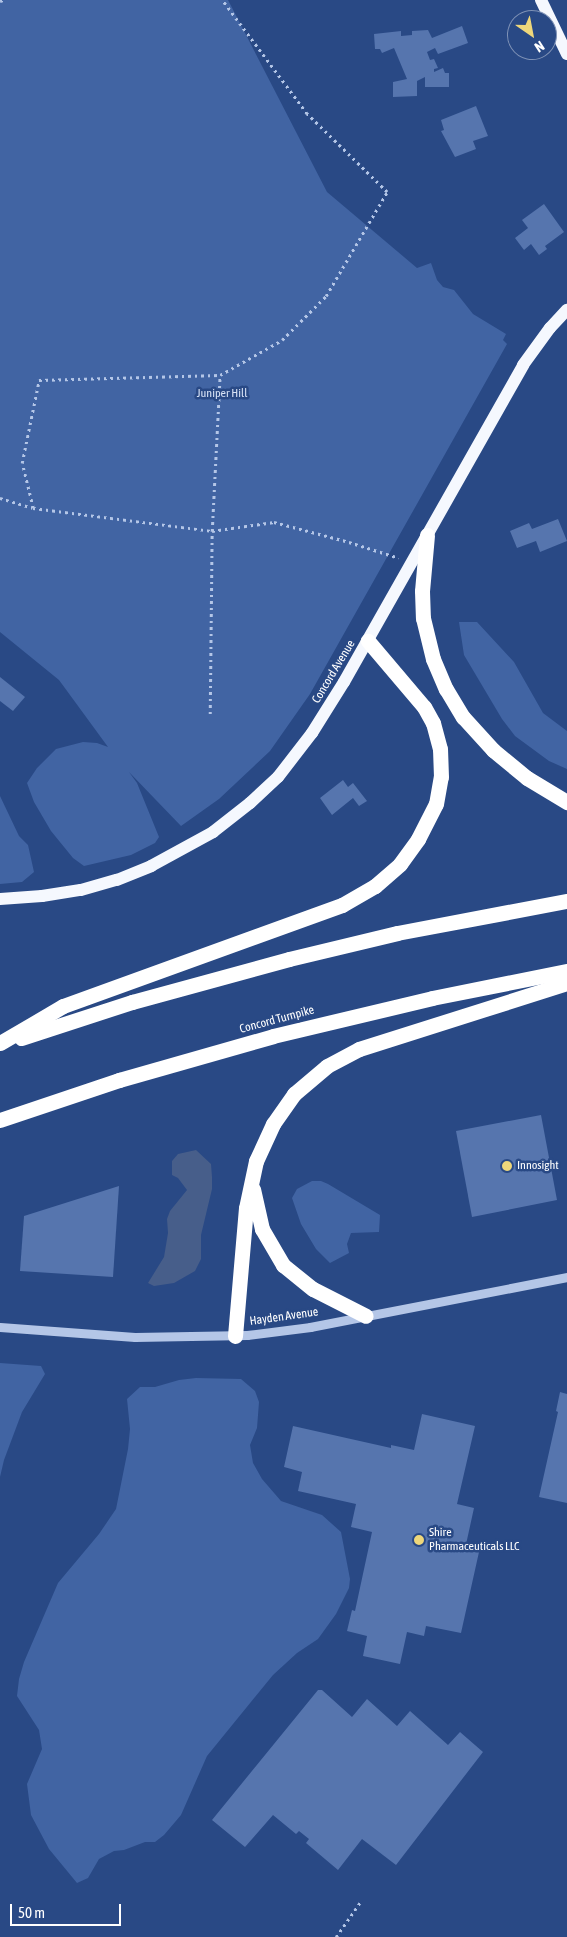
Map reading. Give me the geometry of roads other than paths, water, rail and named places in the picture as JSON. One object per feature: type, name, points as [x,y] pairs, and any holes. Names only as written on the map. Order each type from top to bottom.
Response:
[{"type":"highway","points":[[427,535],[422,591],[423,618],[432,659],[446,689],[463,717],[492,750],[528,778],[567,802]]},
{"type":"highway","points":[[0,1044],[63,1006],[342,905],[375,886],[400,864],[418,840],[436,804],[441,777],[440,749],[433,723],[419,700],[368,641]]},
{"type":"highway","points":[[0,1044],[132,1002],[263,965],[397,933],[567,901]]},
{"type":"highway","name":"Concord Turnpike","points":[[0,1120],[127,1077],[265,1038],[432,998],[567,971]]},
{"type":"highway","points":[[235,1336],[246,1208],[260,1152],[275,1119],[294,1094],[327,1066],[377,1043],[567,983]]},
{"type":"highway","points":[[252,1185],[262,1229],[283,1265],[313,1289],[366,1316]]},
{"type":"main road","points":[[540,0],[567,54]]},
{"type":"main road","name":"Concord Avenue","points":[[0,899],[55,894],[111,882],[152,866],[213,832],[260,794],[296,755],[321,720],[368,641],[523,365],[550,328],[567,310]]},
{"type":"street","name":"Hayden Avenue","points":[[0,1326],[135,1337],[235,1336],[294,1329],[567,1278]]},
{"type":"place","name":"Innosight","points":[[507,1166]]},
{"type":"place","name":"Shire Pharmaceuticals LLC","points":[[419,1540]]},
{"type":"park label","name":"Juniper Hill","points":[[222,394]]}]
